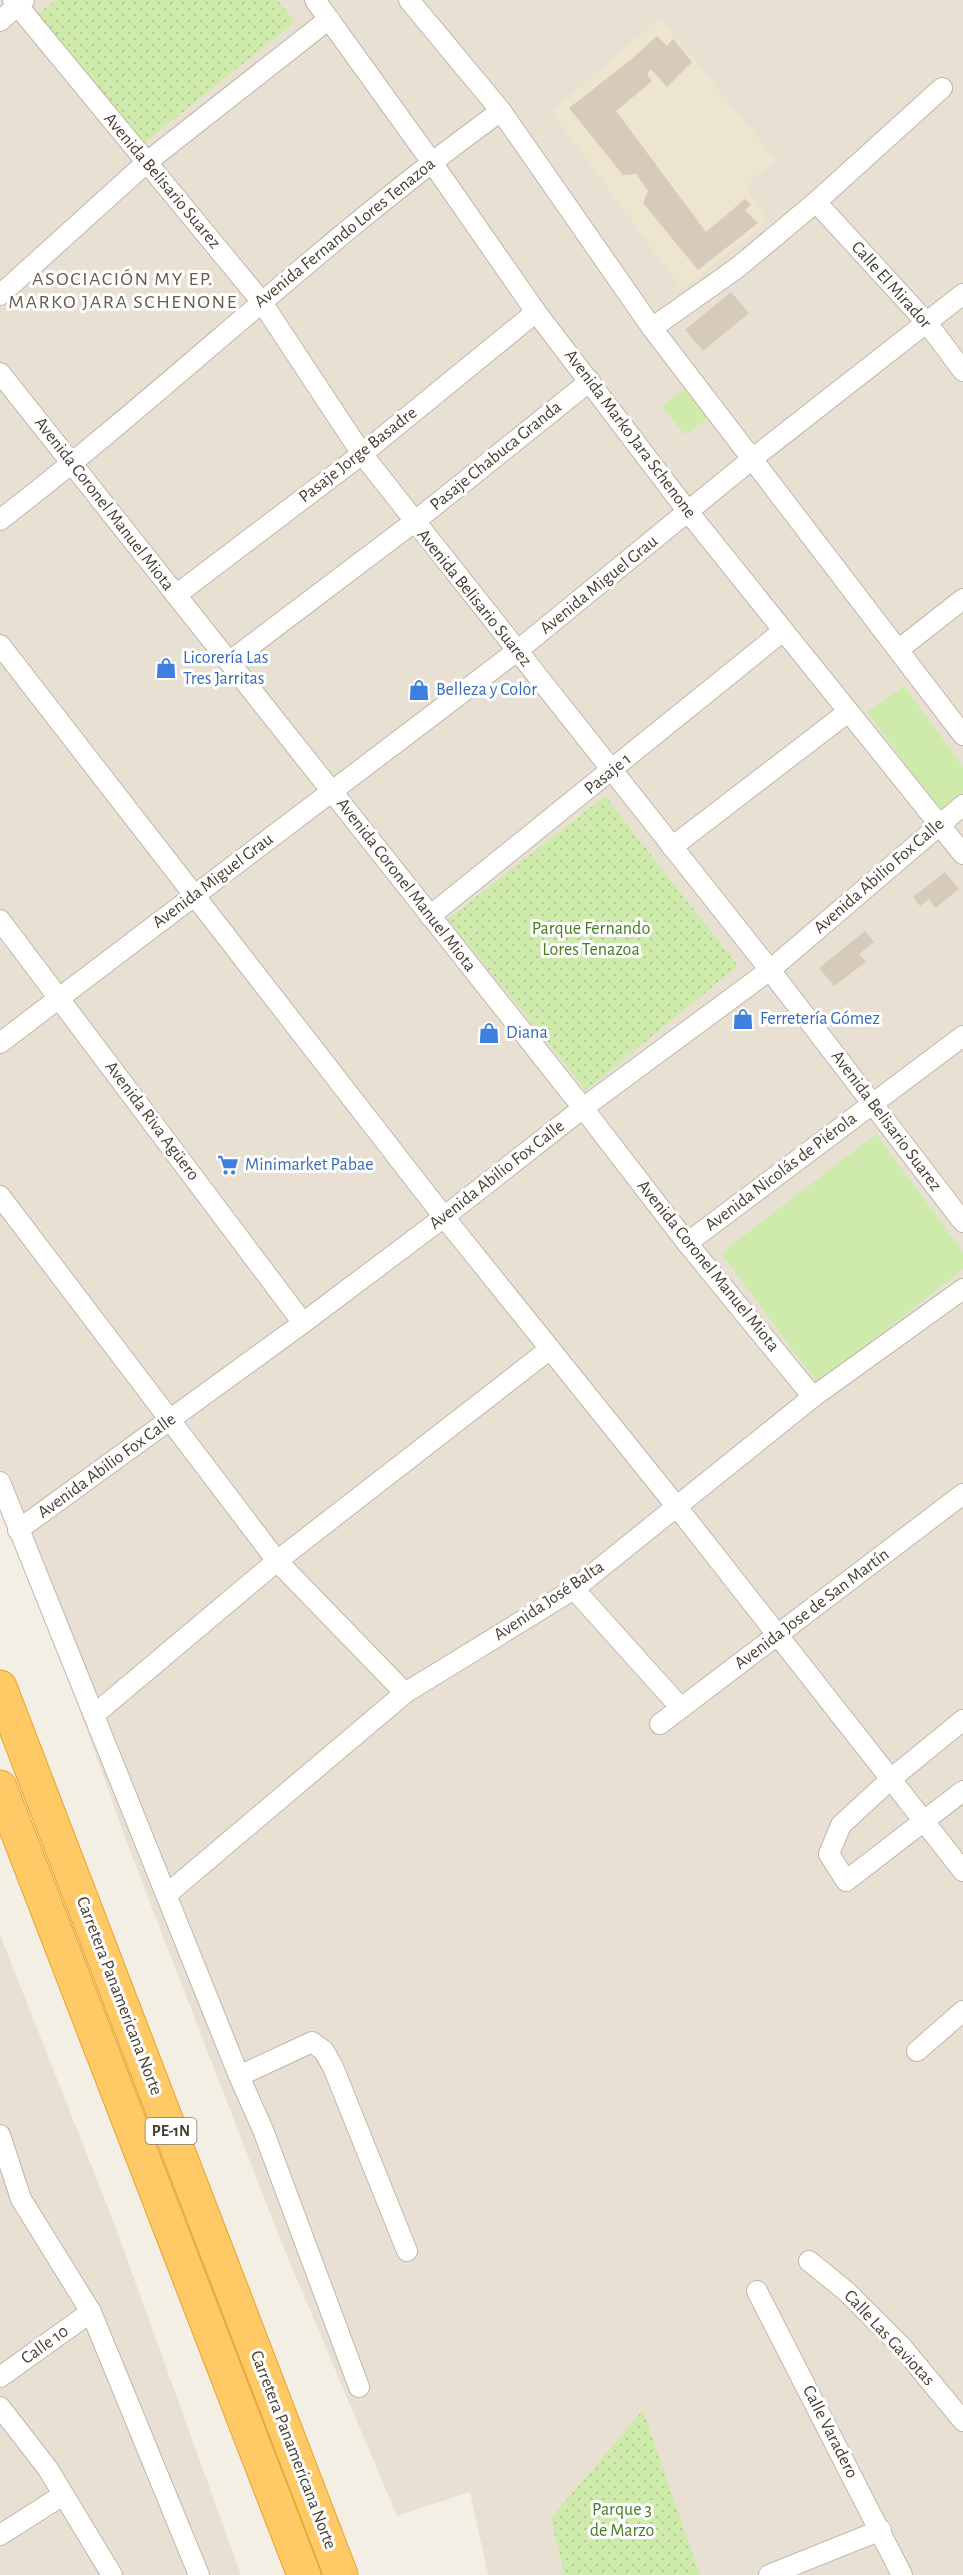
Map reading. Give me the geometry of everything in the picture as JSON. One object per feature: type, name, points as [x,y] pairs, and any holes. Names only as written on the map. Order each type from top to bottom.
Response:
[{"type":"highway","name":"Carretera Panamericana Norte","points":[[0,1687],[341,2575]]},
{"type":"highway","name":"Carretera Panamericana Norte","points":[[0,1787],[304,2575]]},
{"type":"street","name":"Avenida Marko Jara Schenone","points":[[315,0],[536,312],[689,513],[963,854]]},
{"type":"street","points":[[409,0],[501,111],[652,328],[963,735]]},
{"type":"street","points":[[0,21],[18,2]]},
{"type":"street","name":"Avenida Belisario Suarez","points":[[18,2],[261,301],[362,454],[770,970],[963,1222]]},
{"type":"street","points":[[0,295],[147,162],[329,19]]},
{"type":"street","points":[[652,328],[737,268],[816,202],[942,88]]},
{"type":"street","name":"Avenida Fernando Lores Tenazoa","points":[[0,520],[72,464],[261,301],[431,161],[501,111]]},
{"type":"street","name":"Calle El Mirador","points":[[816,202],[927,323],[963,371]]},
{"type":"street","name":"Avenida Miguel Grau","points":[[0,1043],[517,651],[753,459],[963,294]]},
{"type":"street","name":"Pasaje Jorge Basadre","points":[[176,595],[362,454],[536,312]]},
{"type":"street","name":"Avenida Coronel Manuel Miota","points":[[0,373],[583,1108],[687,1243],[813,1397]]},
{"type":"street","name":"Pasaje Chabuca Granda","points":[[230,662],[414,522],[590,381]]},
{"type":"street","points":[[898,650],[963,599]]},
{"type":"street","name":"Pasaje 1","points":[[430,916],[783,631]]},
{"type":"street","points":[[0,645],[444,1217],[677,1507],[963,1871]]},
{"type":"street","points":[[672,848],[848,712]]},
{"type":"street","name":"Avenida Abilio Fox Calle","points":[[18,1530],[303,1323],[583,1108],[770,970],[939,823],[963,805]]},
{"type":"street","name":"Avenida Riva Agüero","points":[[0,920],[303,1323]]},
{"type":"street","name":"Avenida Nicolás de Piérola","points":[[687,1243],[963,1036]]},
{"type":"street","points":[[0,1196],[277,1561],[405,1693]]},
{"type":"street","name":"Avenida José Balta","points":[[166,1895],[405,1693],[574,1589],[813,1397],[963,1289]]},
{"type":"street","points":[[95,1714],[277,1561],[550,1350]]},
{"type":"street","points":[[0,1482],[239,2076],[263,2130],[359,2388]]},
{"type":"street","name":"Avenida Jose de San Martín","points":[[660,1724],[963,1494]]},
{"type":"street","points":[[574,1589],[681,1708]]},
{"type":"street","points":[[963,1720],[892,1778],[841,1825],[829,1854],[846,1881],[963,1791]]},
{"type":"street","points":[[917,2051],[963,2011]]},
{"type":"street","points":[[239,2076],[312,2042],[324,2051],[333,2067],[407,2251]]},
{"type":"street","points":[[0,2135],[21,2199],[91,2312],[199,2575]]},
{"type":"street","name":"Calle Las Gaviotas","points":[[809,2262],[847,2292],[902,2347],[963,2421]]},
{"type":"street","name":"Calle Varadero","points":[[757,2291],[902,2575]]},
{"type":"street","name":"Calle 10","points":[[0,2377],[91,2312]]},
{"type":"street","points":[[0,2407],[48,2469],[112,2575]]},
{"type":"street","points":[[0,2535],[63,2495]]},
{"type":"street","points":[[769,2575],[881,2530]]},
{"type":"shaded area","name":"ASOCIACIÓN MY EP. MARKO JARA SCHENONE","points":[[0,0],[963,0],[963,2575],[488,2575],[470,2492],[397,2516],[280,2239],[130,1851],[55,1641],[0,1507]]},
{"type":"shaded area","points":[[660,18],[776,160],[745,186],[768,221],[682,289],[551,112]]},
{"type":"shaded area","points":[[0,1935],[113,2220],[241,2575],[0,2575]]},
{"type":"green space","points":[[55,0],[277,0],[295,22],[143,144],[37,15]]},
{"type":"green space","points":[[685,388],[708,418],[685,435],[662,406]]},
{"type":"green space","points":[[904,686],[963,767],[963,800],[943,815],[867,712]]},
{"type":"green space","name":"Parque Fernando Lores Tenazoa","points":[[605,796],[738,966],[586,1090],[448,919]]},
{"type":"green space","points":[[876,1134],[963,1252],[963,1269],[818,1384],[721,1253]]},
{"type":"green space","name":"Parque 3 de Marzo","points":[[643,2410],[700,2575],[564,2575],[551,2518]]},
{"type":"building","points":[[657,36],[667,46],[673,39],[692,62],[667,87],[651,69],[647,74],[652,81],[616,111],[706,232],[745,199],[751,205],[745,210],[758,223],[698,270],[643,203],[648,191],[636,174],[623,175],[569,108],[633,58]]},
{"type":"building","points":[[731,292],[749,313],[703,351],[685,330]]},
{"type":"building","points":[[945,872],[959,889],[935,908],[929,899],[920,906],[913,897]]},
{"type":"building","points":[[865,931],[874,942],[859,954],[866,962],[834,986],[819,968]]},
{"type":"place","name":"Licorería Las Tres Jarritas","points":[[166,668]]},
{"type":"place","name":"Belleza y Color","points":[[419,690]]},
{"type":"place","name":"Ferretería Gómez","points":[[743,1019]]},
{"type":"place","name":"Diana","points":[[489,1033]]},
{"type":"place","name":"Minimarket Pabae","points":[[228,1165]]},
{"type":"district","name":"ASOCIACIÓN MY EP. MARKO JARA SCHENONE","points":[[123,290]]}]
